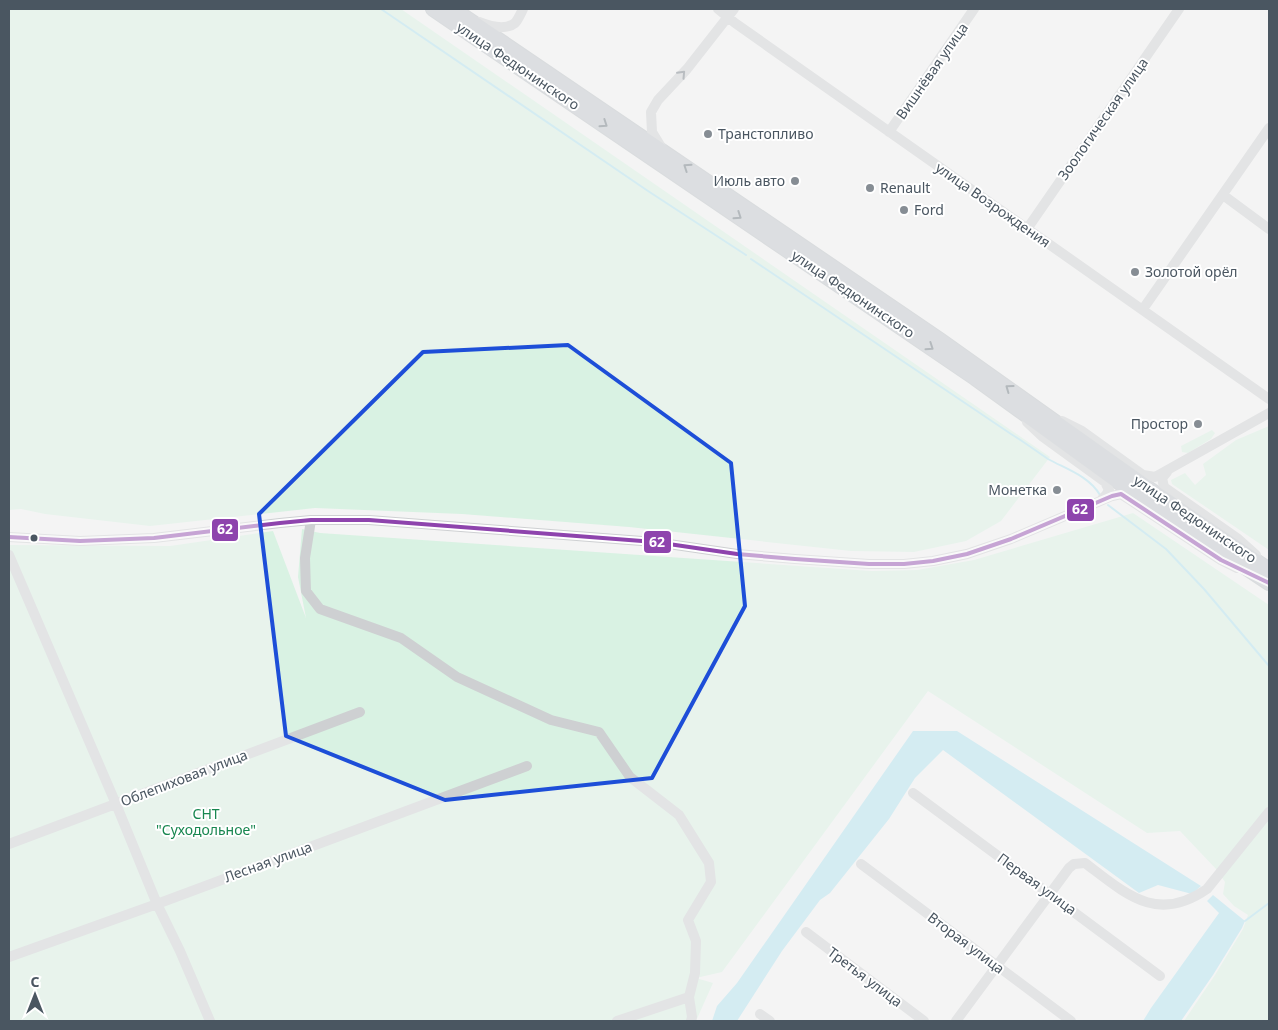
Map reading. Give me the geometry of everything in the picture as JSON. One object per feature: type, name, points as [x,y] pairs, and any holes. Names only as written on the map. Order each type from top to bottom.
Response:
[{"type":"highway","name":"улица Федюнинского","points":[[433,9],[672,170],[1001,396],[1131,491],[1269,583]]},
{"type":"highway","name":"улица Федюнинского","points":[[458,12],[663,150],[1148,488],[1269,568]]},
{"type":"street","points":[[458,12],[496,27],[507,26],[515,22],[523,9]]},
{"type":"street","name":"улица Возрождения","points":[[718,9],[731,12],[735,23],[1269,399]]},
{"type":"street","name":"Вишнёвая улица","points":[[889,132],[974,9]]},
{"type":"street","name":"Зоологическая улица","points":[[1027,229],[1179,9]]},
{"type":"street","points":[[663,150],[652,132],[651,112],[658,100],[687,69],[731,12]]},
{"type":"street","points":[[1143,309],[1269,128]]},
{"type":"street","points":[[1223,195],[1269,230]]},
{"type":"street","points":[[1001,396],[1042,437],[1105,482],[1108,487],[1108,493],[1100,501]]},
{"type":"street","points":[[1037,409],[1082,431],[1146,476],[1155,477],[1167,472],[1269,413]]},
{"type":"street","points":[[1167,472],[1163,475],[1162,485],[1168,491],[1237,538],[1269,568]]},
{"type":"street","points":[[9,537],[80,541],[154,538],[311,520],[369,520],[655,542],[746,554],[869,564],[904,564],[933,562],[967,554],[1011,539],[1116,494],[1124,496],[1221,560],[1269,583]]},
{"type":"street","points":[[311,520],[306,558],[306,591],[320,609],[401,638],[457,677],[551,720],[599,732],[630,777],[679,815],[709,864],[711,882],[688,920],[696,941],[695,973],[689,997],[691,1021]]},
{"type":"street","points":[[9,555],[157,904],[180,951],[210,1021]]},
{"type":"street","name":"Облепиховая улица","points":[[9,844],[360,712]]},
{"type":"street","name":"Лесная улица","points":[[9,957],[527,766]]},
{"type":"street","name":"Первая улица","points":[[913,793],[1160,976]]},
{"type":"street","points":[[956,1021],[1069,868],[1085,863],[1132,898],[1147,903],[1181,904],[1195,898],[1208,889],[1269,812]]},
{"type":"street","name":"Вторая улица","points":[[861,864],[1071,1021]]},
{"type":"street","name":"Третья улица","points":[[806,932],[924,1021]]},
{"type":"street","points":[[617,1021],[689,997]]},
{"type":"street","points":[[760,1014],[770,1021]]},
{"type":"highlighted area","points":[[568,345],[731,463],[745,606],[652,778],[445,800],[286,736],[259,514],[423,352]]},
{"type":"green space","points":[[9,9],[401,9],[1050,457],[1001,521],[966,541],[914,552],[851,551],[629,527],[462,514],[315,508],[150,526],[45,514],[21,509],[9,510]]},
{"type":"green space","points":[[1269,426],[1269,550],[1172,484],[1171,480],[1185,473],[1195,485],[1206,475],[1203,464],[1236,440]]},
{"type":"green space","points":[[1212,430],[1215,433],[1211,439],[1188,453],[1182,452],[1181,446]]},
{"type":"green space","name":"СНТ \"Суходольное\"","points":[[1133,513],[1269,605],[1269,1021],[1184,1021],[1243,929],[1248,915],[1234,906],[1223,894],[1225,882],[1216,869],[1180,831],[1147,833],[928,691],[722,972],[696,978],[713,983],[696,1021],[9,1021],[9,545],[170,546],[273,531],[306,618],[298,577],[302,529],[320,533],[872,571],[917,570],[974,560]]},
{"type":"water","points":[[913,731],[957,731],[1201,886],[1192,894],[1158,885],[1139,893],[943,750],[915,778],[889,819],[830,893],[820,900],[782,951],[737,1021],[712,1021],[717,1006],[737,983]]},
{"type":"water","points":[[1213,895],[1245,921],[1242,928],[1213,975],[1181,1021],[1143,1021],[1219,913],[1207,901]]},
{"type":"waterway","points":[[381,9],[648,191],[746,255]]},
{"type":"waterway","points":[[751,259],[1048,459],[1083,478],[1100,495]]},
{"type":"waterway","points":[[1108,505],[1166,549],[1204,589],[1269,666]]},
{"type":"waterway","points":[[1245,921],[1269,903]]},
{"type":"transit line","name":"62","points":[[9,537],[80,541],[154,538],[311,520],[369,520],[655,542],[737,554],[795,559],[869,564],[904,564],[933,561],[967,554],[1011,539],[1112,496],[1121,494],[1221,560],[1269,583]]},
{"type":"place","name":"Транстопливо","points":[[708,134]]},
{"type":"place","name":"Июль авто","points":[[795,181]]},
{"type":"place","name":"Renault","points":[[870,188]]},
{"type":"place","name":"Ford","points":[[904,210]]},
{"type":"place","name":"Золотой орёл","points":[[1135,272]]},
{"type":"place","name":"Простор","points":[[1198,424]]},
{"type":"place","name":"Монетка","points":[[1057,490]]}]
